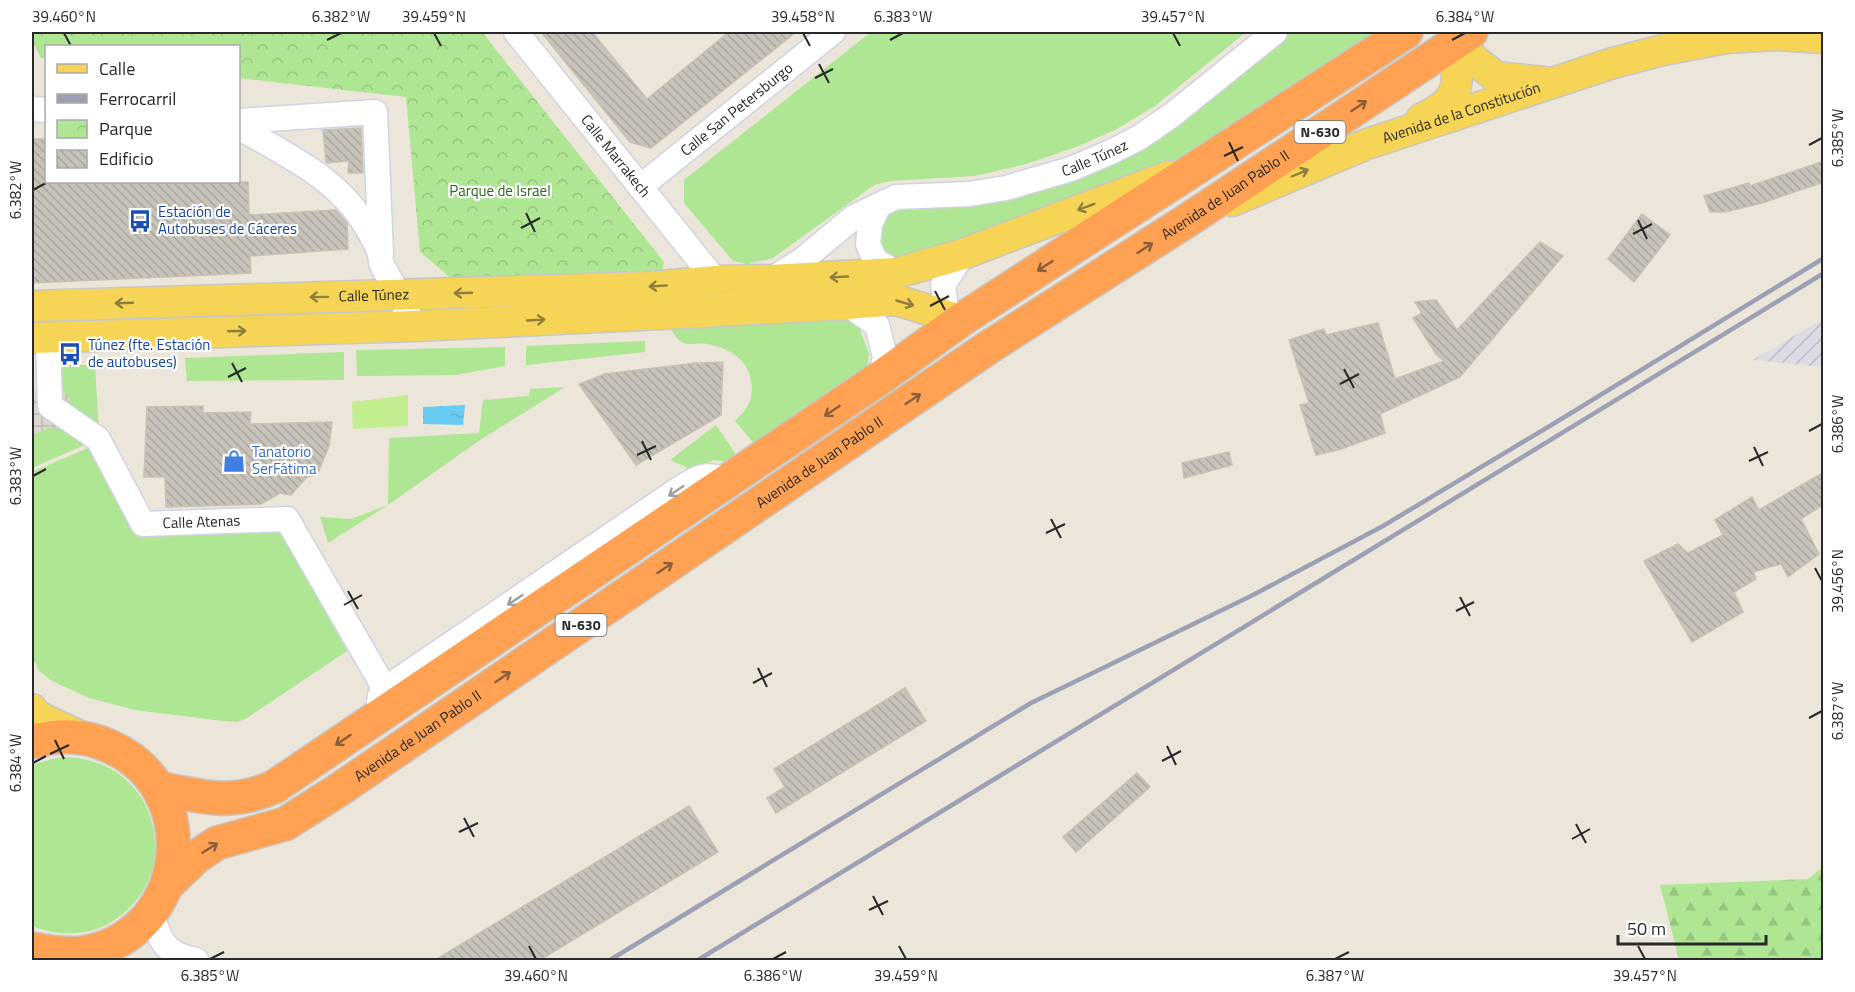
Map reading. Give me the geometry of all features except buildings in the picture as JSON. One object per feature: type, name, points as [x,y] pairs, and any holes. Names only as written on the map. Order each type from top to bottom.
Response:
[{"type":"highway","name":"N-630","points":[[158,788],[223,799],[251,796],[273,787],[382,703],[730,480],[880,378],[954,318],[1406,32]]},
{"type":"highway","points":[[1417,32],[1462,37]]},
{"type":"highway","name":"Avenida de Juan Pablo II","points":[[159,899],[196,857],[217,843],[285,824],[327,797],[989,347],[1188,220],[1462,37]]},
{"type":"highway","points":[[954,318],[989,347]]},
{"type":"highway","points":[[32,742],[67,736],[101,742],[134,760],[148,775],[158,788],[168,808],[173,825],[172,868],[159,899]]},
{"type":"highway","name":"N-630","points":[[50,954],[80,953],[116,942],[136,929],[159,899]]},
{"type":"main road","name":"Avenida de la Constitución","points":[[1367,144],[1613,63],[1663,50],[1726,38],[1775,35],[1824,38]]},
{"type":"main road","name":"Avenida de la Constitución","points":[[1462,37],[1496,77],[1556,83]]},
{"type":"main road","name":"Avenida de la Constitución","points":[[1188,220],[1367,144],[1432,114],[1446,105],[1457,87],[1462,37]]},
{"type":"main road","name":"Calle Túnez","points":[[32,306],[651,287],[716,281],[897,273],[963,254],[1199,165]]},
{"type":"main road","name":"Calle Túnez","points":[[40,338],[415,326],[896,300],[954,318]]},
{"type":"main road","points":[[32,709],[37,716],[84,738]]},
{"type":"street","name":"Calle Marrakech","points":[[516,32],[716,281]]},
{"type":"street","name":"Calle San Petersburgo","points":[[640,187],[832,32]]},
{"type":"street","name":"Calle Túnez","points":[[770,280],[801,261],[854,217],[896,197],[969,194],[1006,188],[1071,169],[1113,151],[1140,137],[1172,115],[1275,32]]},
{"type":"street","points":[[240,121],[375,112],[381,263],[415,326]]},
{"type":"street","points":[[240,129],[312,169],[350,202],[363,218],[381,253]]},
{"type":"street","points":[[879,206],[870,224],[868,244],[875,260],[897,273]]},
{"type":"street","points":[[954,318],[943,285],[963,254]]},
{"type":"street","points":[[683,313],[716,281],[734,299],[753,309]]},
{"type":"street","points":[[847,304],[877,325],[885,357],[880,378]]},
{"type":"street","name":"Calle Atenas","points":[[40,338],[50,406],[98,439],[143,524],[287,519],[382,703]]},
{"type":"street","points":[[159,899],[160,940],[172,952],[188,960]]},
{"type":"shaded area","points":[[1823,319],[1823,367],[1753,360]]},
{"type":"shaded area","points":[[55,389],[64,392],[68,398],[71,405],[70,413],[63,425],[52,430],[50,426],[32,435],[32,391]]},
{"type":"green space","name":"Parque de Israel","points":[[32,32],[482,32],[664,262],[662,273],[452,279],[420,252],[406,97],[240,78],[240,45],[45,45],[45,58],[41,58],[32,41]]},
{"type":"green space","points":[[871,32],[1246,32],[1155,106],[1115,130],[1076,147],[1026,164],[975,176],[890,181],[874,185],[773,258],[747,264],[733,261],[684,203],[684,180]]},
{"type":"green space","points":[[1291,32],[1380,32],[1213,141],[1179,159],[1093,197],[892,262],[878,248],[878,227],[888,214],[896,209],[932,209],[1021,196],[1080,177],[1200,105]]},
{"type":"green space","points":[[847,317],[859,327],[869,354],[867,370],[757,447],[735,421],[747,408],[751,398],[752,387],[749,372],[741,360],[722,348],[683,343],[671,330],[820,321]]},
{"type":"green space","points":[[645,341],[645,352],[526,365],[526,346]]},
{"type":"green space","points":[[505,347],[505,366],[456,375],[357,376],[356,350]]},
{"type":"green space","points":[[344,352],[344,380],[187,381],[185,358]]},
{"type":"green space","points":[[53,365],[95,365],[99,432],[70,413],[55,389]]},
{"type":"green space","points":[[565,387],[480,440],[388,505],[389,438],[479,433],[483,400],[529,396],[530,389]]},
{"type":"green space","points":[[408,395],[408,426],[353,429],[352,402]]},
{"type":"green space","points":[[63,425],[94,441],[32,468],[32,435],[51,426],[53,429]]},
{"type":"green space","points":[[716,425],[739,459],[729,462],[713,460],[690,474],[686,467],[670,460]]},
{"type":"green space","points":[[95,445],[140,532],[278,528],[347,651],[238,722],[135,710],[89,698],[52,681],[39,671],[32,656],[32,472]]},
{"type":"green space","points":[[388,505],[328,543],[320,517],[351,519]]},
{"type":"green space","points":[[65,757],[96,763],[124,778],[137,792],[146,807],[155,843],[154,861],[149,878],[141,894],[129,908],[114,920],[91,931],[58,933],[32,926],[32,765]]},
{"type":"green space","points":[[1823,867],[1823,960],[1679,960],[1660,885],[1808,879]]},
{"type":"water","points":[[465,405],[463,425],[423,424],[423,407]]},
{"type":"railway","points":[[610,960],[1031,703],[1251,596],[1383,526],[1824,258]]},
{"type":"railway","points":[[698,960],[1824,273]]},
{"type":"place","name":"Estación de Autobuses de Cáceres","points":[[140,221]]},
{"type":"place","name":"Túnez (fte. Estación de autobuses)","points":[[70,354]]},
{"type":"place","name":"Tanatorio SerFátima","points":[[234,461]]}]
